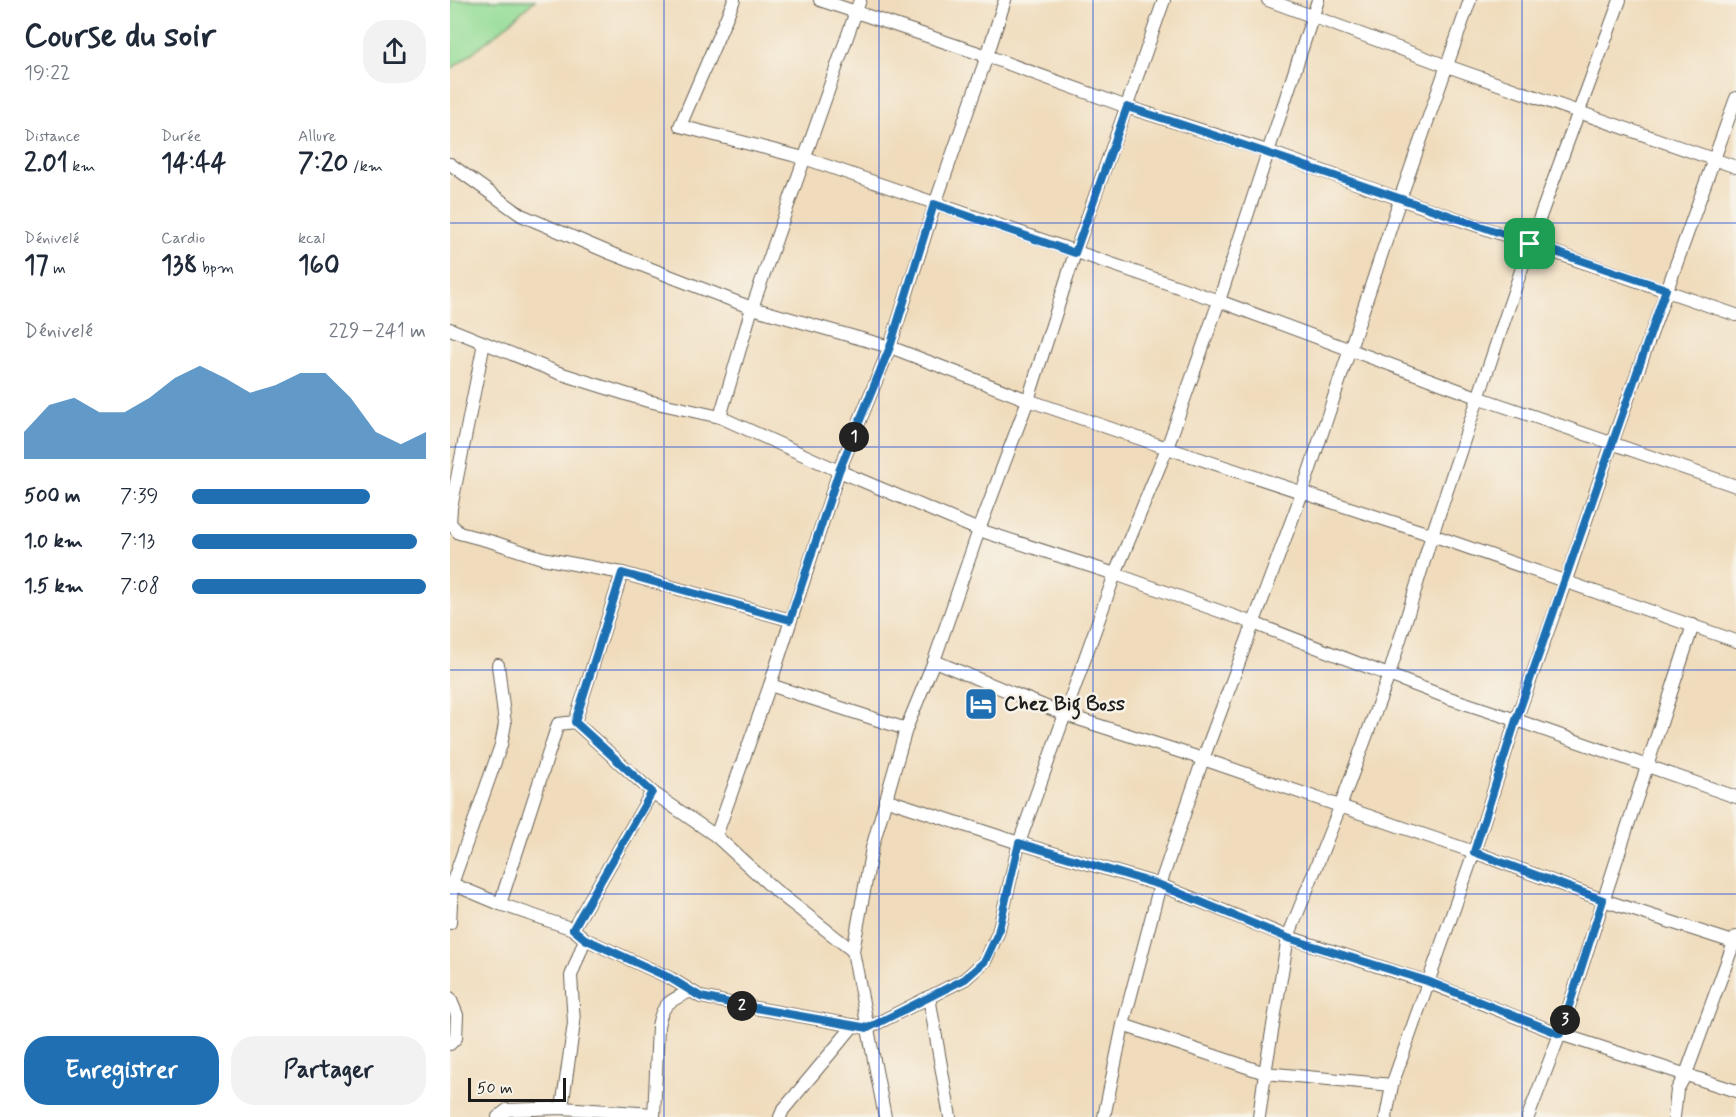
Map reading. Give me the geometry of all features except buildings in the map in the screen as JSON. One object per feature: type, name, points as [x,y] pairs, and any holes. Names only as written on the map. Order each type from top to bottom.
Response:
[{"type":"street","points":[[734,0],[680,126],[804,158],[1219,301],[1480,398],[1736,486]]},
{"type":"street","points":[[820,0],[987,56],[1127,107],[1267,151],[1400,200],[1666,289],[1736,315]]},
{"type":"street","points":[[720,417],[752,308],[860,0]]},
{"type":"street","points":[[716,836],[770,685],[839,471],[890,347],[934,204],[1005,0]]},
{"type":"street","points":[[885,1117],[853,951],[872,848],[906,729],[934,661],[979,530],[1028,400],[1075,253],[1164,0]]},
{"type":"street","points":[[1268,0],[1447,66],[1736,167]]},
{"type":"street","points":[[451,884],[500,904],[573,929],[585,939],[670,978],[701,997],[868,1028],[965,979],[985,961],[998,933],[1019,843],[1115,574],[1167,448],[1219,301],[1318,0]]},
{"type":"street","points":[[1104,1117],[1123,1025],[1160,885],[1203,759],[1302,493],[1470,0]]},
{"type":"street","points":[[1259,1117],[1288,938],[1389,675],[1432,535],[1530,244],[1620,0]]},
{"type":"street","points":[[1386,1117],[1392,1085],[1474,852],[1516,720],[1666,289],[1736,98]]},
{"type":"street","points":[[450,164],[521,215],[752,308],[890,347],[1028,400],[1432,535],[1736,641]]},
{"type":"street","points":[[450,329],[581,380],[648,401],[720,417],[839,471],[979,530],[1115,574],[1253,623],[1446,697],[1736,797]]},
{"type":"street","points":[[484,343],[456,480],[450,523],[459,534],[542,558],[622,573],[790,620]]},
{"type":"street","points":[[575,722],[622,573]]},
{"type":"street","points":[[1528,1117],[1560,1034],[1693,625]]},
{"type":"street","points":[[934,661],[1066,715],[1203,759],[1474,852],[1603,900],[1735,941],[1686,1074],[1677,1090],[1674,1117]]},
{"type":"street","points":[[450,923],[451,884],[501,745],[505,724],[498,665]]},
{"type":"street","points":[[770,685],[906,729]]},
{"type":"street","points":[[500,904],[558,724],[575,722],[652,792],[716,836],[775,890],[853,951]]},
{"type":"street","points":[[573,929],[652,792]]},
{"type":"street","points":[[885,798],[1019,843],[1160,885],[1288,938],[1427,981],[1560,1034],[1736,1091]]},
{"type":"street","points":[[562,1108],[574,1023],[571,976],[585,939]]},
{"type":"street","points":[[498,1117],[507,1110],[562,1108],[654,1116],[660,1013],[670,1000],[691,991]]},
{"type":"street","points":[[450,998],[457,1015],[456,1038],[450,1044]]},
{"type":"street","points":[[929,998],[950,1117]]},
{"type":"street","points":[[780,1117],[783,1110],[854,1025]]},
{"type":"street","points":[[1123,1025],[1265,1073],[1392,1085]]},
{"type":"green space","points":[[450,0],[535,0],[450,70]]},
{"type":"place","name":"Chez Big Boss","points":[[981,704]]},
{"type":"route","points":[[1127,107],[1267,151],[1400,200],[1530,244],[1666,289],[1516,720],[1474,852],[1603,900],[1560,1034],[1427,981],[1288,938],[1160,885],[1019,843],[998,933],[985,961],[965,979],[868,1028],[701,997],[670,978],[585,939],[573,929],[652,792],[575,722],[622,573],[790,620],[839,471],[890,347],[934,204],[1075,253],[1127,107]]}]
